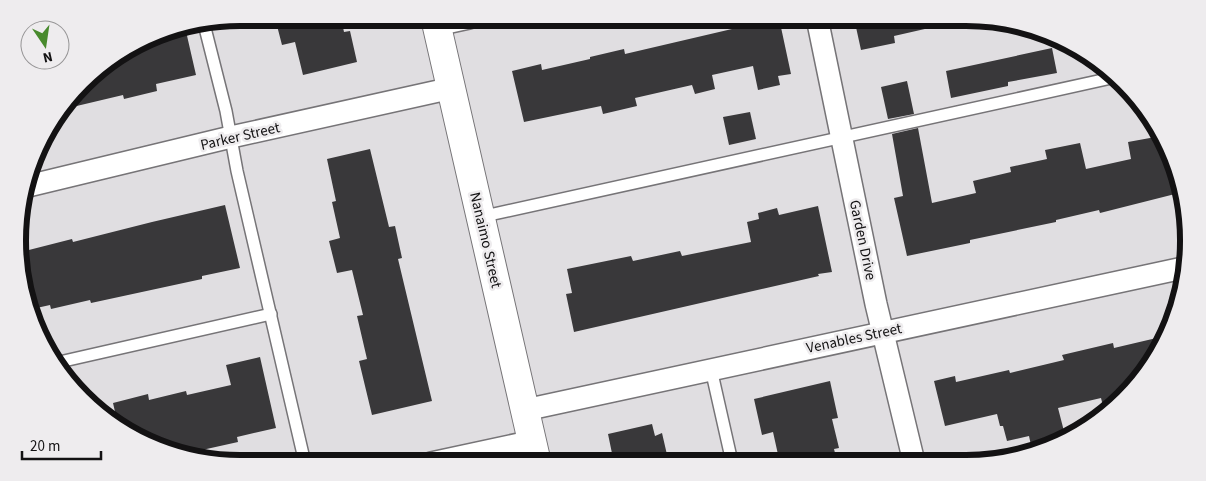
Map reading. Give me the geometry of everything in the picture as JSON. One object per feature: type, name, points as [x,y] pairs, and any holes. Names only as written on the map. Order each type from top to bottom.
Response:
[{"type":"main road","name":"Nanaimo Street","points":[[437,26],[535,452]]},
{"type":"street","name":"Garden Drive","points":[[819,26],[840,137],[912,455]]},
{"type":"street","name":"Parker Street","points":[[34,185],[231,137],[452,88]]},
{"type":"street","name":"Venables Street","points":[[525,410],[1178,269]]},
{"type":"street","points":[[507,455],[535,452]]},
{"type":"lane","points":[[205,29],[303,455]]},
{"type":"lane","points":[[480,217],[1107,79]]},
{"type":"lane","points":[[63,361],[271,314]]},
{"type":"lane","points":[[710,369],[730,455]]},
{"type":"building","points":[[277,26],[343,26],[344,32],[350,31],[357,62],[303,75],[295,42],[282,45]]},
{"type":"building","points":[[745,26],[781,26],[791,74],[778,76],[780,85],[758,90],[753,66],[712,75],[715,89],[695,94],[692,85],[635,98],[637,106],[603,114],[601,106],[524,122],[512,71],[541,64],[542,70],[624,49],[625,54]]},
{"type":"building","points":[[856,26],[938,26],[894,36],[895,43],[861,50]]},
{"type":"building","points":[[187,34],[196,75],[156,84],[157,91],[124,99],[123,95],[73,107],[99,79],[121,62],[146,48]]},
{"type":"building","points":[[1052,48],[1057,73],[1008,82],[1008,86],[951,98],[946,71]]},
{"type":"building","points":[[907,81],[914,114],[888,119],[881,87]]},
{"type":"building","points":[[750,112],[756,139],[729,145],[723,117]]},
{"type":"building","points":[[918,128],[932,203],[976,193],[973,181],[1011,172],[1010,167],[1047,159],[1045,150],[1080,143],[1086,169],[1131,159],[1128,142],[1153,137],[1168,172],[1175,194],[1100,213],[1099,210],[1056,220],[1056,222],[970,240],[970,243],[907,256],[894,198],[903,196],[892,134]]},
{"type":"building","points":[[370,149],[389,227],[395,226],[402,258],[398,259],[432,401],[372,415],[359,361],[367,359],[357,316],[363,315],[352,270],[337,273],[329,241],[340,238],[332,202],[336,201],[327,159]]},
{"type":"building","points":[[225,205],[240,268],[202,276],[202,279],[91,303],[90,300],[51,309],[50,305],[38,308],[30,282],[27,251],[72,239],[73,242]]},
{"type":"building","points":[[818,206],[832,272],[574,332],[566,294],[572,293],[567,269],[631,256],[633,261],[680,251],[682,256],[751,242],[747,222],[759,219],[758,213],[777,208],[779,215]]},
{"type":"building","points":[[1156,338],[1144,360],[1127,382],[1103,405],[1101,398],[1058,408],[1064,431],[1060,433],[1031,444],[1029,436],[1007,441],[997,414],[945,426],[934,381],[955,376],[956,382],[1009,370],[1010,373],[1064,360],[1062,355],[1113,343],[1114,348]]},
{"type":"building","points":[[260,357],[276,428],[237,437],[238,442],[198,451],[146,433],[116,415],[113,403],[148,394],[149,400],[186,391],[187,395],[231,385],[226,365]]},
{"type":"building","points":[[830,381],[838,418],[832,419],[839,448],[834,449],[836,455],[778,455],[773,432],[762,435],[754,399]]},
{"type":"building","points":[[652,424],[655,436],[662,433],[667,455],[612,455],[608,434]]}]
